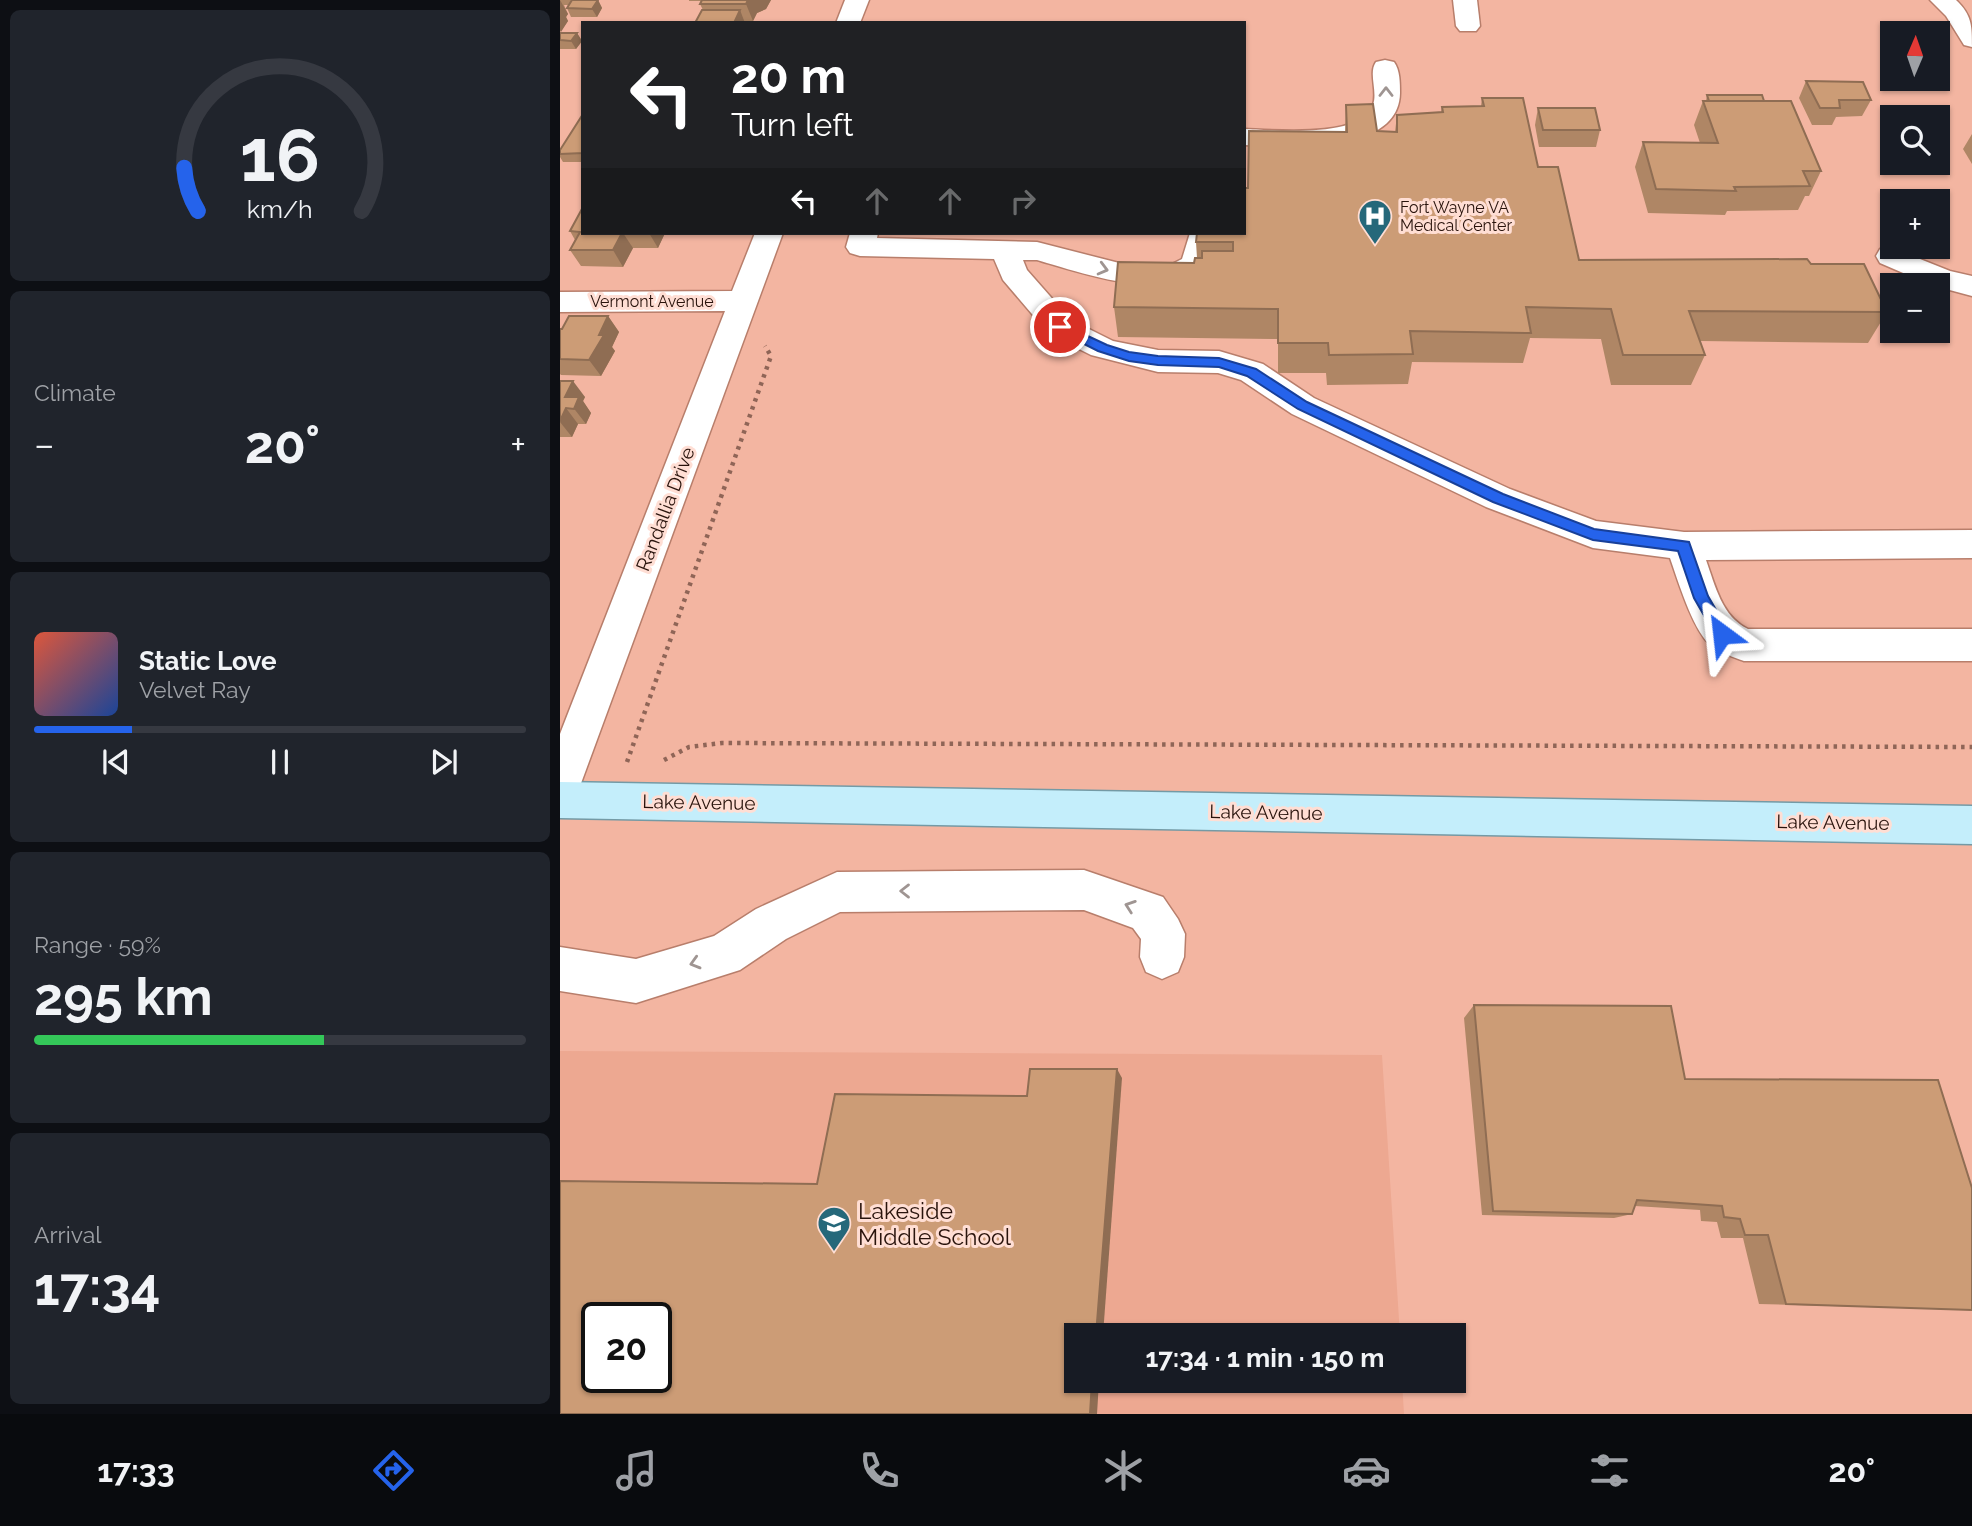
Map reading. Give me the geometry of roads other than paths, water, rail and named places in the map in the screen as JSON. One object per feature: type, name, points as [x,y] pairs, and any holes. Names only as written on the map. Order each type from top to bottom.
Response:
[{"type":"main road","name":"Lake Avenue","points":[[560,800],[1972,825]]},
{"type":"street","points":[[849,21],[857,0]]},
{"type":"street","points":[[1465,0],[1468,26]]},
{"type":"street","points":[[1942,0],[1955,12],[1972,40]]},
{"type":"street","points":[[1246,137],[1320,137],[1346,134],[1365,127],[1378,119],[1384,109],[1387,100],[1385,67]]},
{"type":"street","name":"Randallia Drive","points":[[560,786],[768,235]]},
{"type":"street","points":[[863,235],[860,247],[1028,245],[1123,274],[1173,274],[1188,269],[1195,263],[1203,235]]},
{"type":"street","points":[[1028,245],[1013,273],[1060,327],[1102,348],[1129,356],[1158,361],[1219,362],[1252,372],[1303,406],[1498,498],[1593,534],[1684,546],[1972,544]]},
{"type":"street","points":[[1897,259],[1941,278],[1972,286]]},
{"type":"street","name":"Vermont Avenue","points":[[560,302],[744,301]]},
{"type":"street","points":[[1684,546],[1701,598],[1722,634],[1744,645],[1972,645]]},
{"type":"street","points":[[560,969],[636,981],[724,955],[771,924],[837,892],[1084,890],[1148,912],[1163,934],[1162,957]]},
{"type":"place","name":"Fort Wayne VA Medical Center","points":[[1375,246]]},
{"type":"place","name":"Lakeside Middle School","points":[[834,1253]]}]
